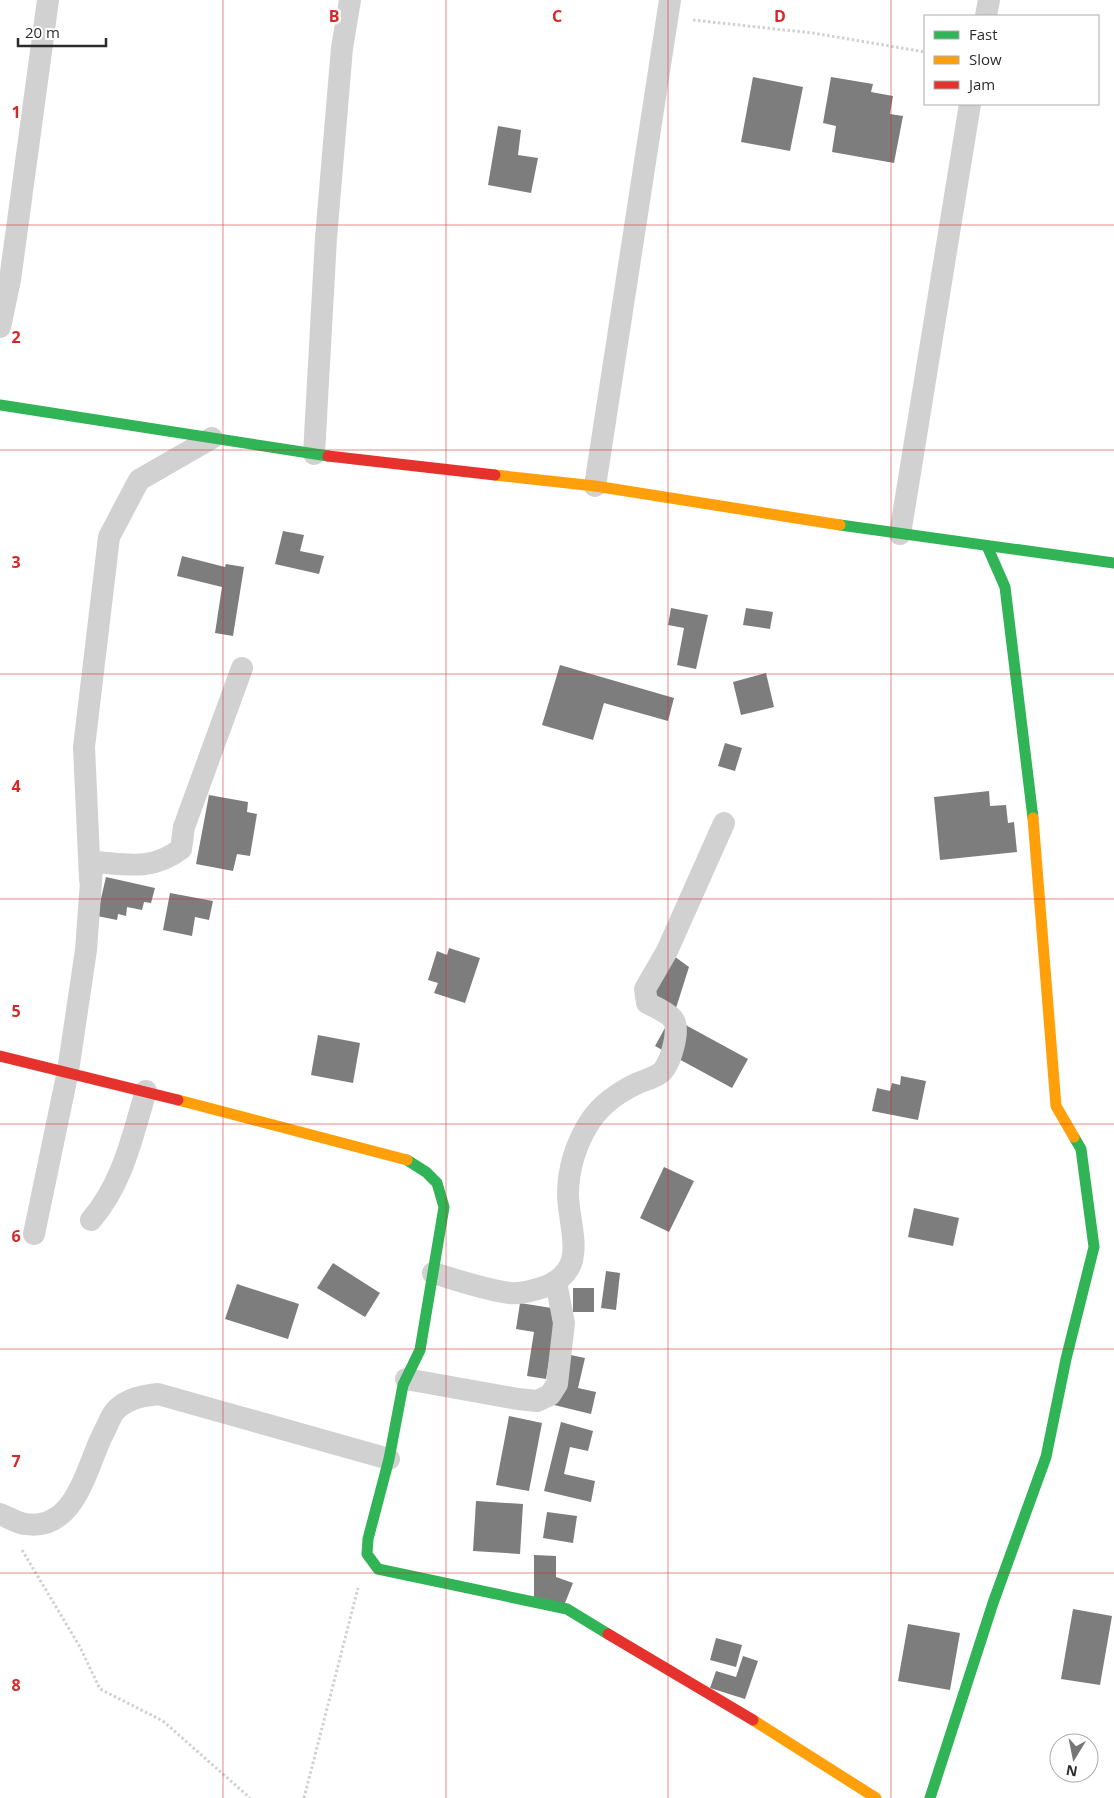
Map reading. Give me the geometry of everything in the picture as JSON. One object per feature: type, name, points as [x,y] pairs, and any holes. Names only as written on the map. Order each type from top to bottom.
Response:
[{"type":"street","points":[[0,327],[10,280],[48,0]]},
{"type":"street","points":[[314,454],[326,238],[342,48],[350,0]]},
{"type":"street","points":[[986,15],[989,0]]},
{"type":"street","points":[[594,486],[669,9]]},
{"type":"street","points":[[900,534],[970,105]]},
{"type":"street","points":[[0,405],[314,454],[594,486],[900,534],[1114,563]]},
{"type":"street","points":[[90,881],[84,747],[109,537],[139,480],[212,438]]},
{"type":"street","points":[[930,1798],[993,1604],[1046,1457],[1066,1359],[1094,1247],[1081,1149],[1056,1106],[1041,892],[1023,720],[1005,587],[987,546]]},
{"type":"street","points":[[34,1234],[68,1071],[86,950],[92,868],[97,862],[127,864],[162,862],[182,849],[184,827],[242,668]]},
{"type":"street","points":[[433,1273],[512,1293],[540,1288],[556,1282],[566,1273],[573,1256],[573,1228],[568,1196],[576,1144],[593,1118],[614,1097],[638,1083],[661,1074],[668,1064],[674,1044],[675,1023],[671,1017],[647,1003],[646,989],[667,951],[724,824]]},
{"type":"street","points":[[0,1056],[68,1071],[405,1159],[426,1171],[440,1185],[444,1207],[420,1350],[406,1378],[368,1539],[367,1554],[372,1563],[378,1569],[567,1609],[787,1741],[876,1798]]},
{"type":"street","points":[[92,1220],[106,1203],[119,1178],[146,1091]]},
{"type":"street","points":[[406,1378],[518,1399],[537,1401],[550,1395],[557,1384],[564,1323],[556,1282]]},
{"type":"street","points":[[0,1514],[24,1524],[46,1524],[61,1516],[76,1496],[115,1410],[136,1396],[158,1394],[388,1459]]},
{"type":"path","points":[[669,9],[924,52]]},
{"type":"path","points":[[22,1549],[80,1648],[100,1689],[163,1721],[250,1798]]},
{"type":"path","points":[[304,1798],[367,1554]]},
{"type":"building","points":[[753,77],[803,87],[790,151],[741,142]]},
{"type":"building","points":[[831,77],[873,84],[871,92],[893,96],[890,114],[903,116],[894,163],[832,152],[836,126],[823,123]]},
{"type":"building","points":[[498,126],[521,130],[518,155],[538,158],[531,193],[488,185]]},
{"type":"building","points":[[283,531],[304,535],[300,551],[324,556],[319,574],[275,564]]},
{"type":"building","points":[[182,556],[225,567],[226,564],[244,567],[233,636],[215,633],[222,587],[177,576]]},
{"type":"building","points":[[671,608],[708,615],[696,669],[677,665],[684,628],[668,625]]},
{"type":"building","points":[[746,608],[773,612],[770,629],[743,625]]},
{"type":"building","points":[[560,665],[674,698],[668,721],[604,703],[593,740],[542,725]]},
{"type":"building","points":[[766,673],[774,707],[741,715],[733,682]]},
{"type":"building","points":[[725,743],[742,748],[735,771],[718,766]]},
{"type":"building","points":[[989,791],[990,806],[1006,805],[1008,823],[1014,822],[1017,852],[940,860],[934,797]]},
{"type":"building","points":[[209,795],[248,802],[247,812],[257,814],[250,856],[237,854],[233,871],[196,864]]},
{"type":"building","points":[[106,877],[155,888],[151,903],[144,902],[142,910],[127,907],[126,916],[118,914],[117,920],[97,916]]},
{"type":"building","points":[[170,893],[213,901],[209,920],[195,917],[192,936],[163,930]]},
{"type":"building","points":[[449,948],[480,958],[465,1003],[434,993],[438,983],[428,980],[437,951],[447,955]]},
{"type":"building","points":[[667,951],[689,967],[676,1008],[635,995]]},
{"type":"building","points":[[671,1017],[748,1059],[732,1088],[655,1046]]},
{"type":"building","points":[[318,1035],[360,1043],[353,1083],[311,1075]]},
{"type":"building","points":[[901,1076],[926,1081],[918,1120],[872,1111],[877,1088],[890,1091],[892,1083],[900,1085]]},
{"type":"building","points":[[664,1167],[694,1181],[669,1232],[640,1218]]},
{"type":"building","points":[[914,1208],[959,1218],[953,1246],[908,1237]]},
{"type":"building","points":[[333,1263],[380,1293],[365,1317],[317,1288]]},
{"type":"building","points":[[606,1271],[620,1273],[616,1310],[601,1308]]},
{"type":"building","points":[[237,1284],[299,1304],[288,1339],[225,1319]]},
{"type":"building","points":[[573,1288],[594,1288],[594,1312],[573,1312]]},
{"type":"building","points":[[520,1303],[558,1309],[546,1379],[527,1376],[534,1332],[516,1329]]},
{"type":"building","points":[[561,1353],[585,1358],[578,1388],[596,1392],[591,1414],[550,1404]]},
{"type":"building","points":[[509,1416],[542,1423],[529,1491],[496,1485]]},
{"type":"building","points":[[561,1422],[593,1431],[588,1451],[570,1447],[564,1474],[595,1481],[591,1502],[544,1491]]},
{"type":"building","points":[[476,1501],[523,1504],[520,1554],[473,1551]]},
{"type":"building","points":[[547,1512],[577,1516],[573,1543],[543,1538]]},
{"type":"building","points":[[534,1555],[556,1556],[556,1577],[573,1583],[565,1603],[534,1603]]},
{"type":"building","points":[[1073,1609],[1112,1616],[1100,1685],[1061,1679]]},
{"type":"building","points":[[908,1624],[960,1633],[950,1690],[898,1681]]},
{"type":"building","points":[[716,1638],[742,1645],[736,1667],[710,1660]]},
{"type":"building","points":[[743,1656],[758,1661],[745,1699],[710,1688],[716,1671],[736,1677]]},
{"type":"traffic: fast","points":[[0,405],[328,456]]},
{"type":"traffic: fast","points":[[840,525],[1114,563]]},
{"type":"traffic: fast","points":[[987,546],[1005,587],[1033,818]]},
{"type":"traffic: fast","points":[[930,1798],[993,1603],[1046,1457],[1066,1359],[1094,1247],[1081,1149],[1074,1137]]},
{"type":"traffic: fast","points":[[407,1160],[426,1172],[437,1183],[444,1207],[420,1350],[403,1385],[389,1459],[368,1539],[367,1554],[378,1569],[567,1609],[608,1634]]},
{"type":"traffic: slow","points":[[495,475],[595,486],[840,525]]},
{"type":"traffic: slow","points":[[1033,818],[1056,1106],[1074,1137]]},
{"type":"traffic: slow","points":[[178,1100],[407,1160]]},
{"type":"traffic: slow","points":[[753,1720],[876,1798]]},
{"type":"traffic: jam","points":[[328,456],[495,475]]},
{"type":"traffic: jam","points":[[0,1056],[178,1100]]},
{"type":"traffic: jam","points":[[608,1634],[753,1720]]}]
